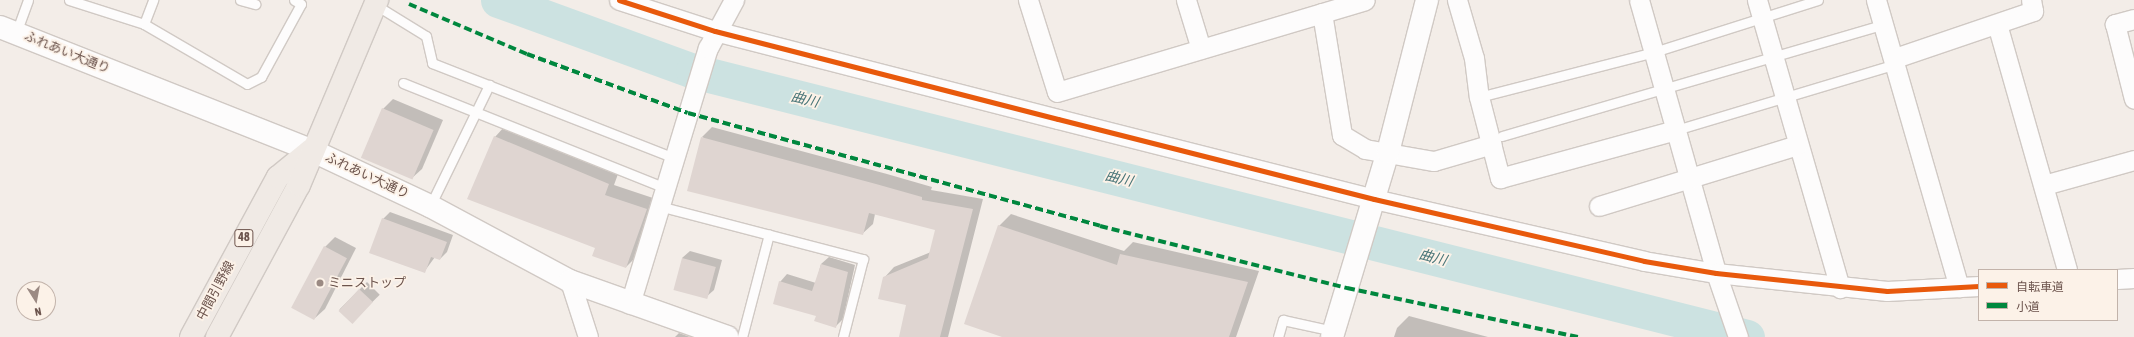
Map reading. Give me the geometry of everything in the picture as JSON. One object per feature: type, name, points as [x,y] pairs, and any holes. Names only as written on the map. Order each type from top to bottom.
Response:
[{"type":"main road","name":"中間引野線","points":[[217,337],[299,185],[311,150],[373,2]]},
{"type":"main road","name":"中間引野線","points":[[191,337],[278,176],[311,150]]},
{"type":"street","points":[[619,0],[715,31],[1372,206],[1719,277],[1887,291],[1978,286]]},
{"type":"street","points":[[630,304],[708,48],[715,31],[734,0]]},
{"type":"street","points":[[1028,0],[1057,92],[1365,0]]},
{"type":"street","points":[[1186,0],[1201,49]]},
{"type":"street","points":[[1332,334],[1352,275],[1388,152],[1427,0]]},
{"type":"street","points":[[1456,0],[1474,58],[1479,97],[1497,140],[1500,178],[1676,130]]},
{"type":"street","points":[[1639,0],[1689,177],[1738,337]]},
{"type":"street","points":[[1876,0],[1896,61],[1959,287]]},
{"type":"street","points":[[1896,61],[2033,11],[2031,0]]},
{"type":"street","points":[[1759,8],[1783,98],[1840,288]]},
{"type":"street","points":[[1322,13],[1342,135],[1365,149],[1434,161],[1497,140]]},
{"type":"street","points":[[2134,19],[2116,24],[2134,99]]},
{"type":"street","points":[[1997,24],[2067,269]]},
{"type":"street","name":"ふれあい大通り","points":[[8,30],[311,150],[430,206],[570,281],[630,304],[727,337]]},
{"type":"street","points":[[1599,206],[1689,177],[1797,145]]},
{"type":"street","points":[[2044,185],[2134,160]]},
{"type":"street","points":[[2118,279],[2134,278]]},
{"type":"street","points":[[570,281],[588,337]]},
{"type":"lane","points":[[8,30],[28,0]]},
{"type":"lane","points":[[68,0],[144,24],[247,84],[261,77],[301,4],[294,0]]},
{"type":"lane","points":[[144,24],[153,0]]},
{"type":"lane","points":[[240,0],[255,4]]},
{"type":"lane","points":[[1479,97],[1654,52],[1759,8],[1818,0]]},
{"type":"lane","points":[[373,2],[426,36],[432,63],[674,158]]},
{"type":"lane","points":[[1497,140],[1884,24]]},
{"type":"lane","points":[[1676,130],[1783,98],[1896,61]]},
{"type":"lane","points":[[403,83],[475,114],[665,188]]},
{"type":"lane","points":[[430,206],[489,85]]},
{"type":"lane","points":[[659,206],[863,259],[843,337]]},
{"type":"lane","points":[[742,337],[769,234]]},
{"type":"lane","points":[[1278,337],[1283,320],[1332,334]]},
{"type":"building","points":[[382,108],[434,130],[412,180],[361,158]]},
{"type":"building","points":[[494,136],[609,184],[605,195],[647,209],[626,268],[592,256],[595,248],[467,199]]},
{"type":"building","points":[[701,137],[922,197],[922,200],[973,209],[940,337],[899,337],[906,305],[878,299],[883,277],[928,258],[935,230],[869,213],[863,235],[687,191]]},
{"type":"building","points":[[382,218],[447,242],[440,260],[431,257],[425,273],[369,253]]},
{"type":"building","points":[[998,225],[1117,265],[1120,254],[1248,282],[1229,337],[1002,337],[964,324]]},
{"type":"building","name":"ミニストップ","points":[[324,246],[347,258],[314,320],[291,308]]},
{"type":"building","points":[[682,258],[716,267],[707,299],[673,290]]},
{"type":"building","points":[[821,264],[848,272],[836,328],[814,321],[816,316],[773,304],[779,281],[812,291]]},
{"type":"building","points":[[359,289],[373,302],[352,324],[339,311]]},
{"type":"waterway","name":"曲川","points":[[498,0],[693,71],[1747,337]]},
{"type":"marked path","points":[[409,4],[527,54],[688,113],[1100,226],[1347,288],[1578,337]]},
{"type":"cycle path","points":[[619,0],[715,31],[1058,119],[1374,199],[1644,261],[1716,273],[1887,291],[1978,286]]},
{"type":"place","name":"ミニストップ","points":[[320,283]]}]
